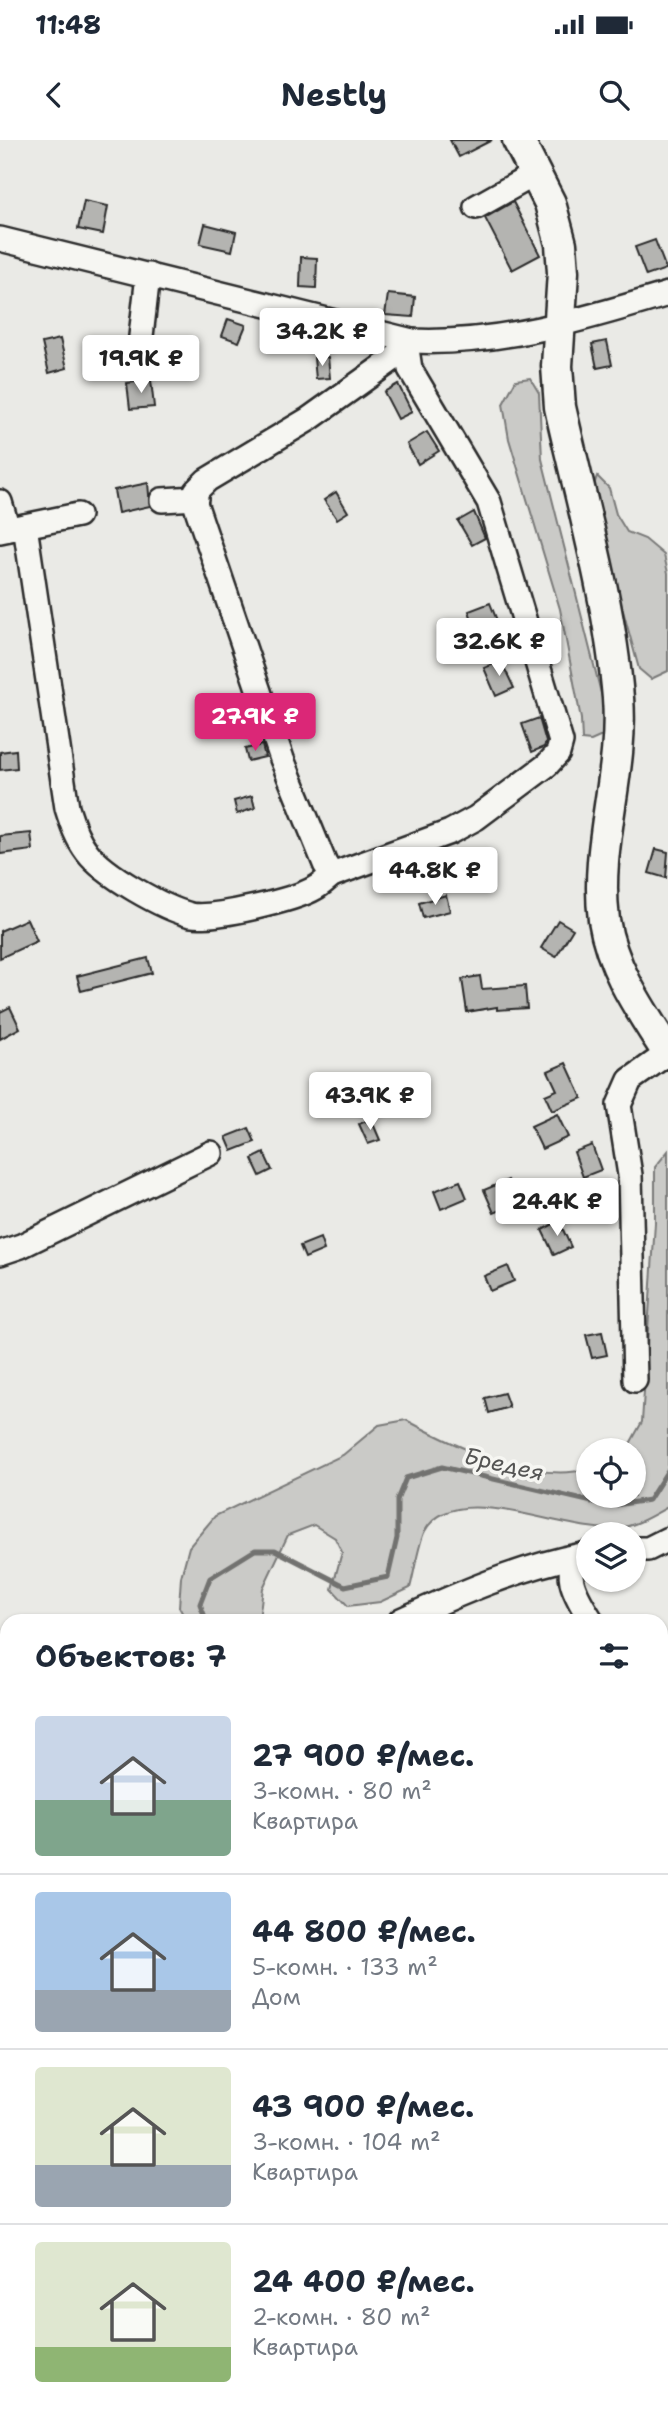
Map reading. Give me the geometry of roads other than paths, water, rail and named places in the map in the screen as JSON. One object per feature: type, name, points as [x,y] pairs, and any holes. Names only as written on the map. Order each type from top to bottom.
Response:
[{"type":"main road","points":[[518,140],[550,203],[561,244],[563,272],[557,327],[560,407],[614,655],[618,750],[602,889],[604,922],[613,953],[628,988],[668,1053]]},
{"type":"street","points":[[476,207],[535,174]]},
{"type":"street","points":[[0,239],[148,275],[410,345],[557,327],[668,294]]},
{"type":"street","points":[[140,345],[148,275]]},
{"type":"street","points":[[332,875],[282,759],[195,498],[196,491],[207,480],[309,419],[410,345]]},
{"type":"street","points":[[0,502],[11,529],[67,808],[75,833],[88,854],[108,872],[175,909],[194,915],[219,915],[300,895],[316,888],[332,875],[450,832],[476,818],[547,765],[558,753],[561,742],[489,502],[473,470],[418,385],[410,369],[410,345]]},
{"type":"street","points":[[162,500],[195,498]]},
{"type":"street","points":[[11,529],[78,515]]},
{"type":"street","points":[[635,1380],[630,1175],[620,1105],[630,1080],[668,1053]]},
{"type":"street","points":[[0,1253],[21,1246],[211,1153]]},
{"type":"street","points":[[646,1549],[668,1539]]},
{"type":"street","points":[[414,1614],[557,1560],[576,1556]]},
{"type":"street","points":[[576,1563],[572,1567],[570,1578],[574,1593],[588,1614]]},
{"type":"waterway","name":"Бредея","points":[[204,1614],[200,1604],[210,1578],[255,1550],[275,1550],[345,1586],[388,1577],[397,1538],[397,1500],[406,1478],[442,1467],[609,1506],[649,1500],[668,1470]]}]
